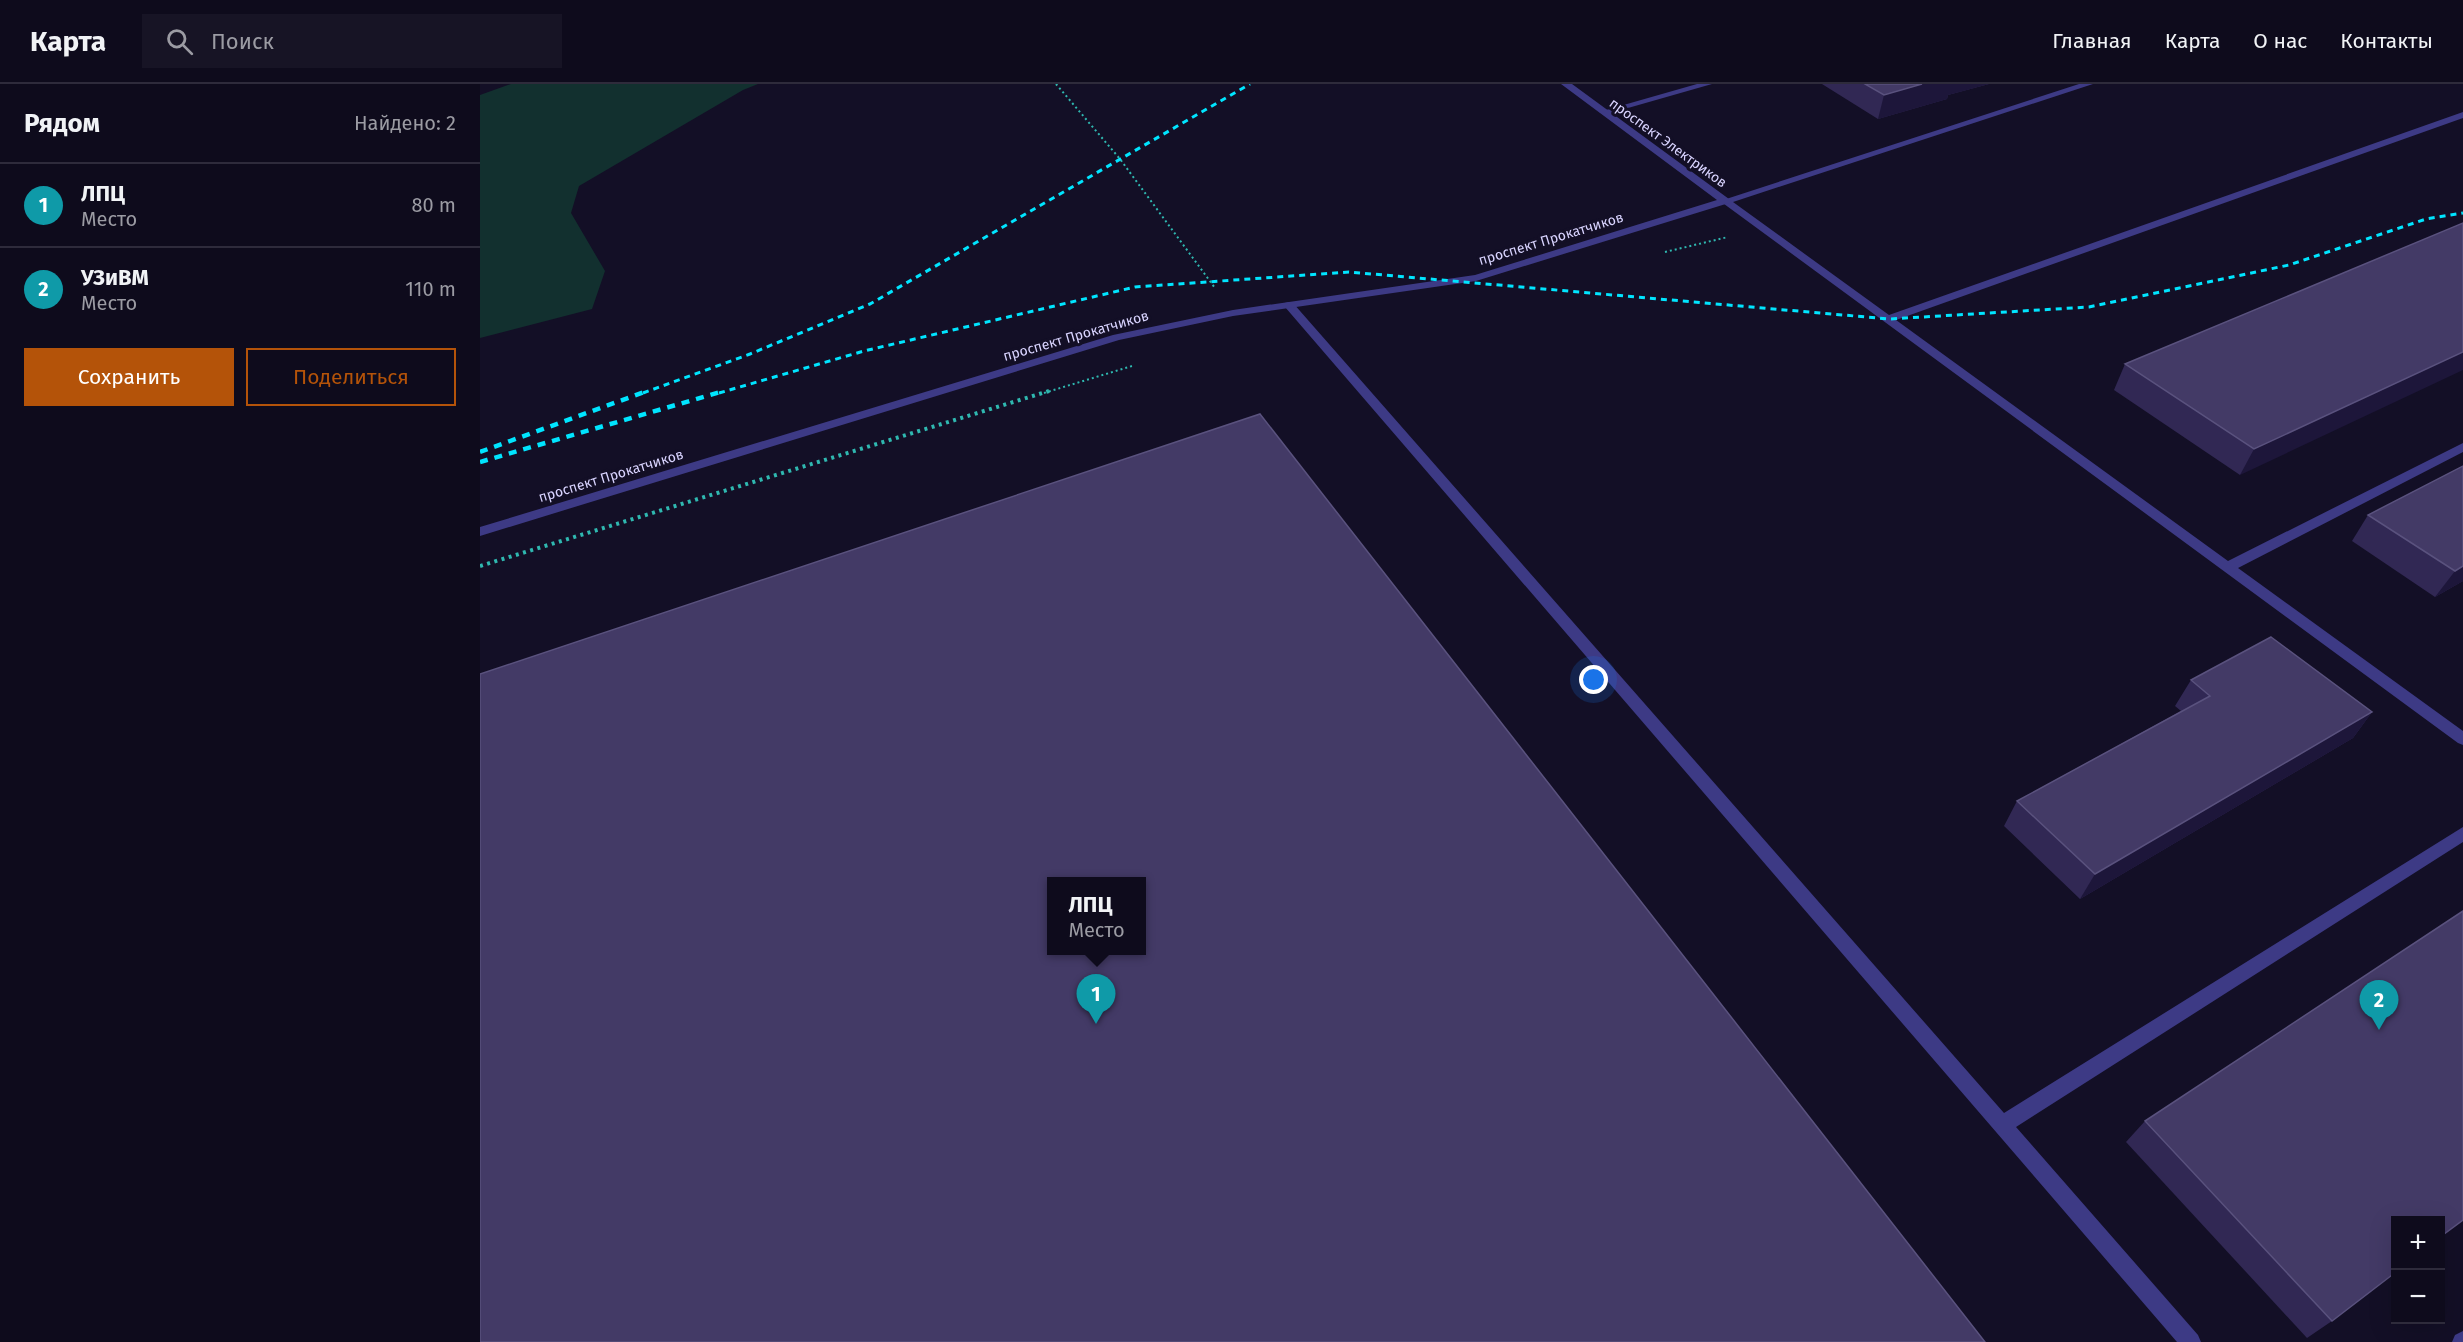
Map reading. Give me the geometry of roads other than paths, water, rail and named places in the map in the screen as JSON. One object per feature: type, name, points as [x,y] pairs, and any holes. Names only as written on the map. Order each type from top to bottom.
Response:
[{"type":"street","name":"проспект Электриков","points":[[1566,84],[2463,739]]},
{"type":"street","points":[[1604,112],[1707,84]]},
{"type":"street","name":"проспект Прокатчиков","points":[[480,532],[1117,337],[1233,314],[1476,278],[1725,201],[2088,84]]},
{"type":"street","points":[[1889,319],[2463,115]]},
{"type":"street","points":[[1289,305],[2191,1342]]},
{"type":"street","points":[[2228,567],[2463,447]]},
{"type":"street","points":[[2002,1125],[2463,834]]},
{"type":"railway","points":[[643,393],[750,354],[870,304],[1250,84]]},
{"type":"railway","points":[[719,393],[864,351],[1135,287],[1349,272],[1889,319],[2089,307],[2289,265],[2426,219],[2463,213]]},
{"type":"railway","points":[[480,452],[647,391]]},
{"type":"railway","points":[[480,462],[724,391]]},
{"type":"place","name":"ЛПЦ","points":[[1096,1024]]},
{"type":"place","name":"УЗиВМ","points":[[2379,1030]]}]
